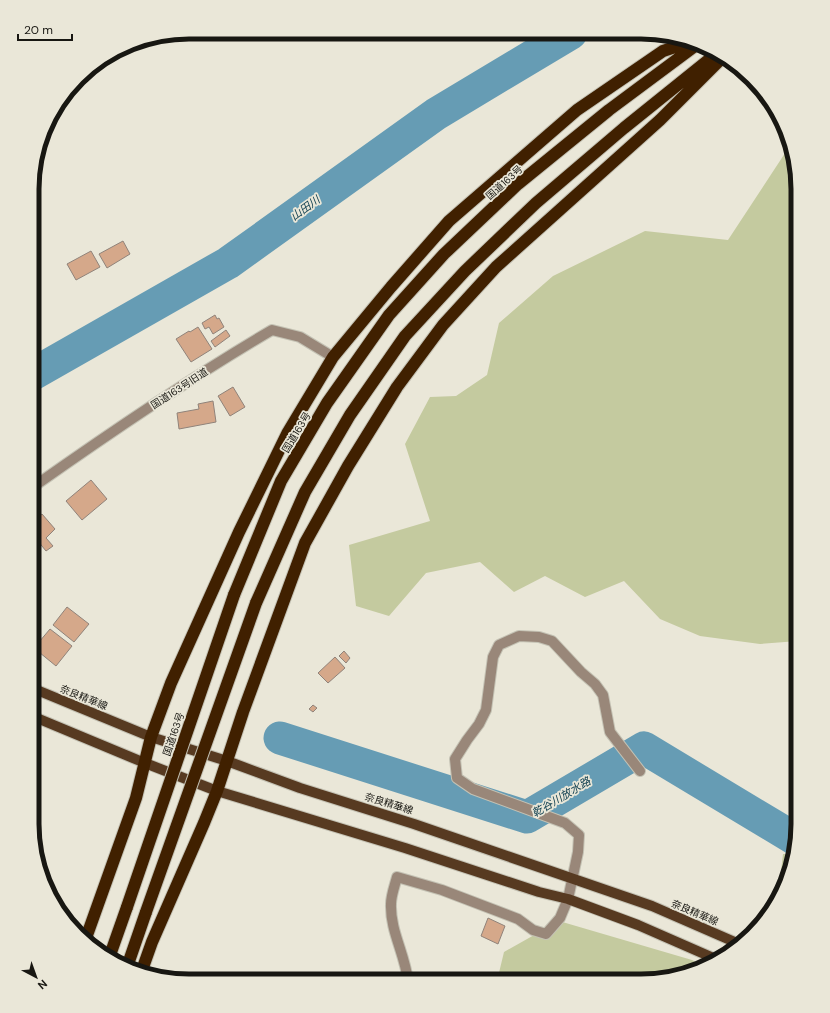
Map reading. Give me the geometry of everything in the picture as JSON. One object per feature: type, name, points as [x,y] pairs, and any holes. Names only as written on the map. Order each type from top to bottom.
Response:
[{"type":"highway","points":[[87,934],[136,798],[151,737],[171,683],[239,532],[288,432],[333,356],[449,221],[577,110],[663,51],[682,45]]},
{"type":"highway","name":"国道163号","points":[[111,952],[234,595],[280,481],[327,403],[389,316],[444,254],[518,184],[609,110],[692,48]]},
{"type":"highway","points":[[129,961],[256,603],[305,492],[350,414],[405,336],[465,271],[536,203],[712,57]]},
{"type":"highway","points":[[143,967],[152,942],[217,791],[305,543],[348,466],[397,387],[443,325],[496,267],[660,120],[719,61]]},
{"type":"main road","name":"奈良精華線","points":[[39,691],[151,737],[227,761],[300,788],[414,824],[652,906],[734,942]]},
{"type":"main road","points":[[39,719],[144,763],[217,791],[405,848],[539,892],[568,899],[638,925],[710,957]]},
{"type":"street","name":"国道163号旧道","points":[[39,483],[227,356],[272,330],[300,337],[333,356]]},
{"type":"street","points":[[407,974],[406,966],[394,932],[390,903],[397,877],[442,890],[518,919],[533,930],[546,934],[560,918],[568,899],[578,852],[579,835],[565,823],[473,789],[457,778],[455,759],[479,724],[486,710],[493,657],[499,645],[519,636],[539,637],[552,641],[581,672],[595,684],[603,695],[610,732],[640,771]]},
{"type":"green space","points":[[786,151],[791,180],[791,642],[760,644],[700,636],[660,619],[624,581],[585,597],[545,576],[514,592],[480,562],[426,573],[389,616],[356,606],[349,545],[430,521],[405,444],[430,397],[456,396],[487,375],[499,323],[553,276],[645,231],[728,240]]},
{"type":"green space","points":[[783,854],[788,854],[786,863],[780,881]]},
{"type":"green space","points":[[559,921],[698,963],[680,969],[650,974],[499,974],[504,952]]},
{"type":"building","points":[[123,241],[130,254],[107,268],[99,254]]},
{"type":"building","points":[[91,251],[100,267],[76,280],[67,264]]},
{"type":"building","points":[[215,315],[217,319],[219,318],[224,327],[213,334],[209,327],[205,329],[202,323]]},
{"type":"building","points":[[198,327],[212,349],[191,362],[176,339]]},
{"type":"building","points":[[226,330],[230,336],[215,347],[211,341]]},
{"type":"building","points":[[233,387],[245,407],[230,416],[218,396]]},
{"type":"building","points":[[213,401],[216,422],[179,429],[177,413],[199,409],[198,404]]},
{"type":"building","points":[[91,480],[107,499],[82,520],[66,501]]},
{"type":"building","points":[[42,514],[55,529],[46,538],[53,546],[46,551],[39,542],[39,516]]},
{"type":"building","points":[[67,607],[89,624],[74,642],[53,625]]},
{"type":"building","points":[[50,629],[72,646],[56,666],[39,652],[39,642]]},
{"type":"building","points":[[344,651],[350,658],[346,663],[339,656]]},
{"type":"building","points":[[335,657],[345,668],[328,683],[318,673]]},
{"type":"building","points":[[313,705],[317,708],[313,712],[309,709]]},
{"type":"building","points":[[488,918],[505,926],[498,944],[481,936]]},
{"type":"waterway","name":"山田川","points":[[39,371],[228,263],[436,114],[561,39]]},
{"type":"waterway","name":"乾谷川放水路","points":[[280,738],[527,817],[644,748],[791,836]]}]
